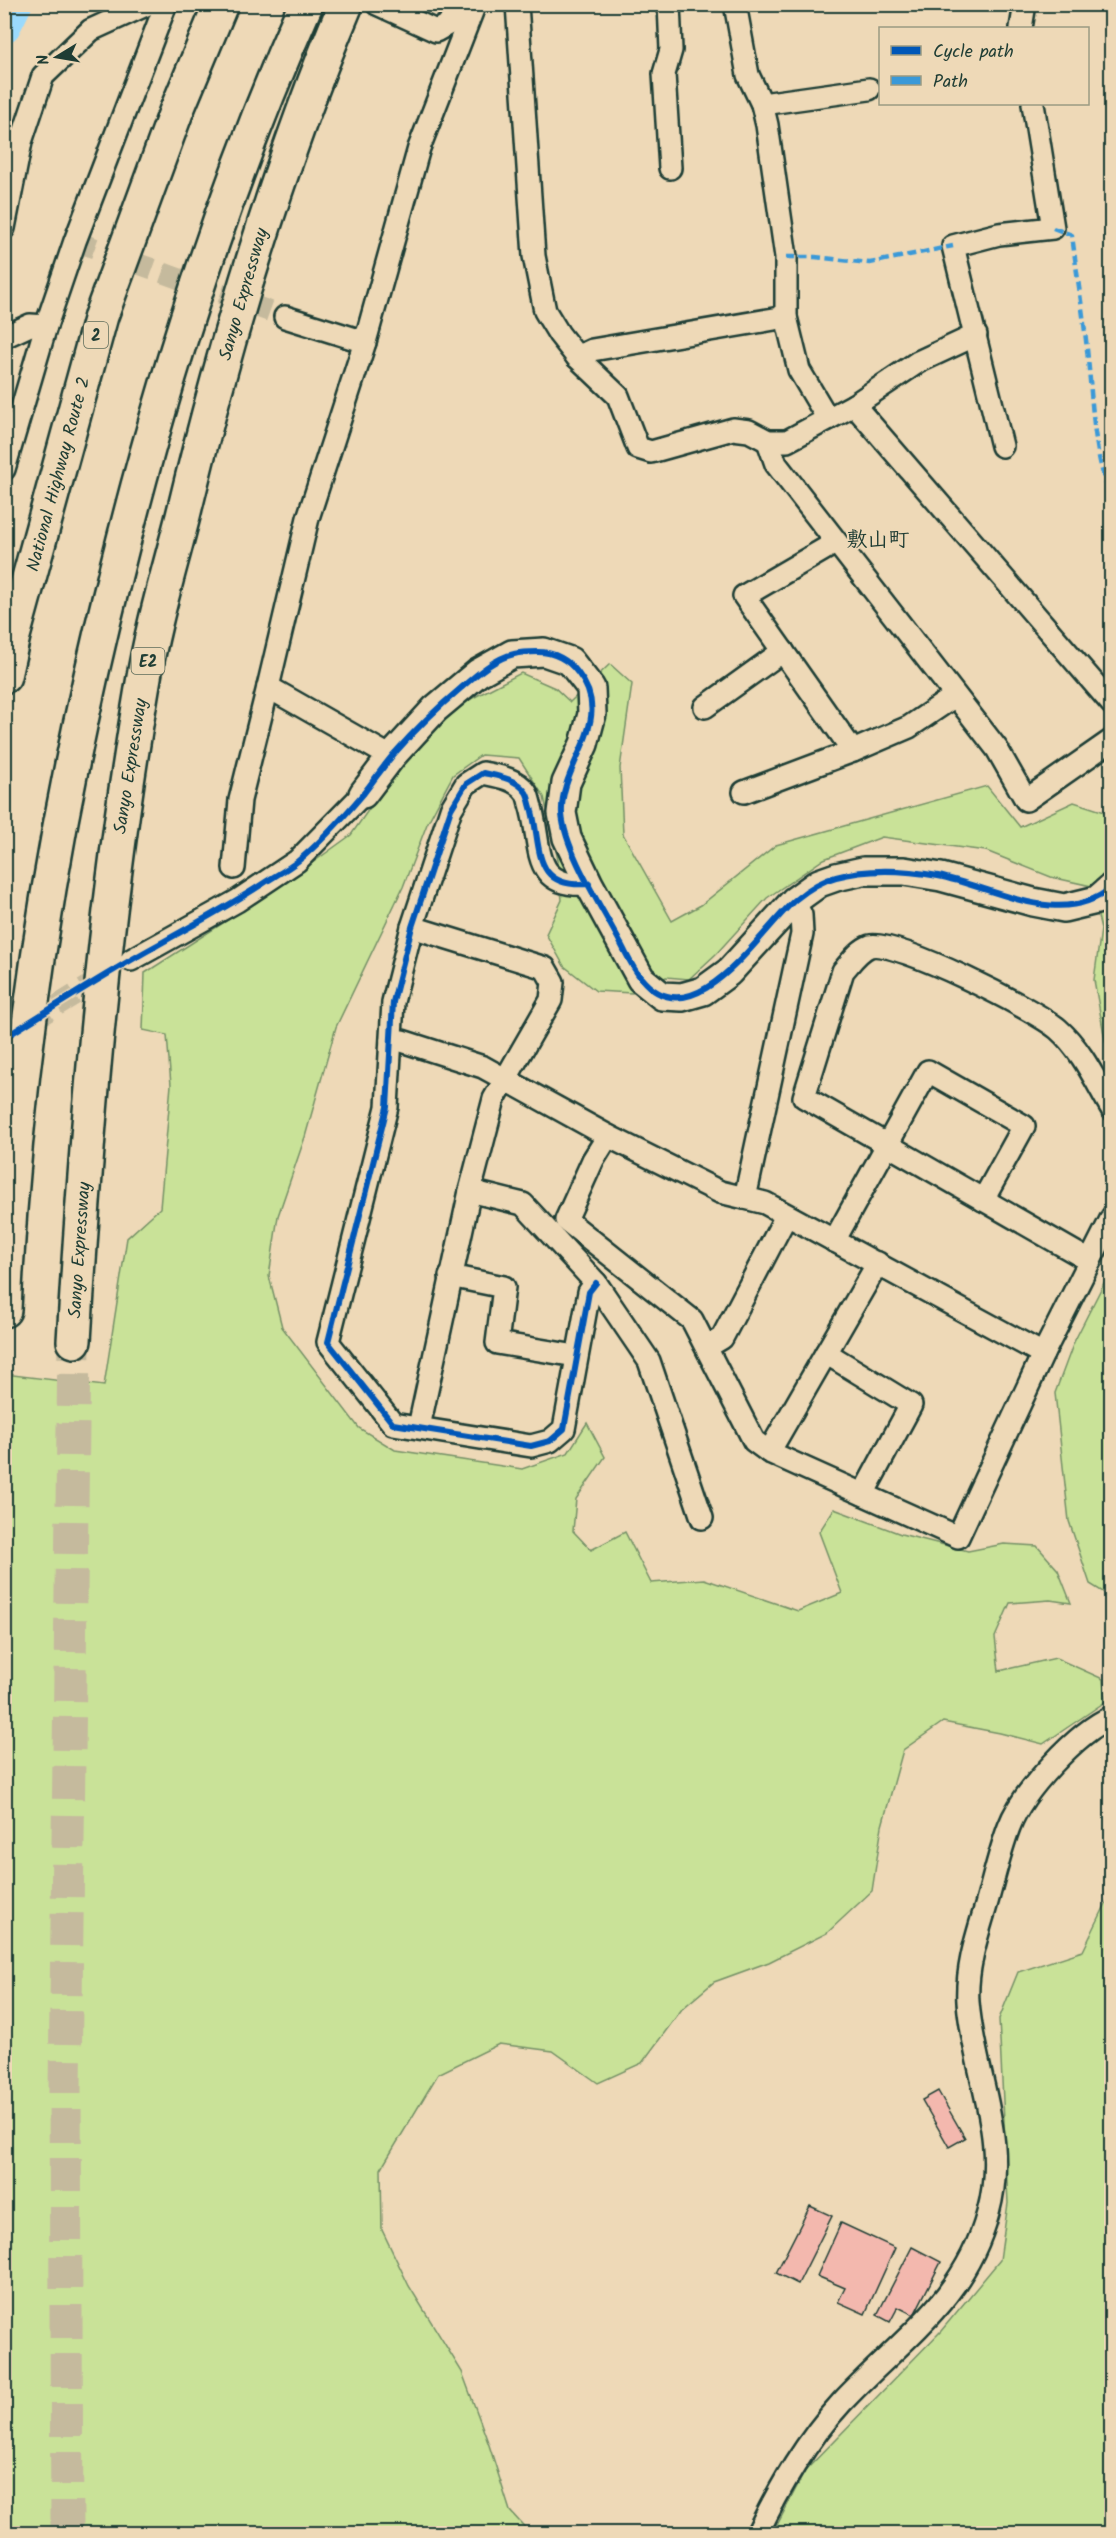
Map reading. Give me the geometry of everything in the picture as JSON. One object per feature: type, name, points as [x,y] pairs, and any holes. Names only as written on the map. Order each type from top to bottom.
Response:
[{"type":"highway","name":"National Highway Route 2","points":[[4,676],[16,624],[101,316],[176,112],[221,4]]},
{"type":"highway","points":[[4,1310],[8,1218],[21,1078],[56,848],[89,677],[146,451],[196,286],[276,71],[306,4]]},
{"type":"highway","name":"Sanyo Expressway","points":[[74,1341],[82,1193],[103,963],[124,798],[144,678],[198,455],[244,285],[317,73],[356,5]]},
{"type":"street","points":[[356,5],[436,31],[450,22],[457,4]]},
{"type":"street","points":[[234,868],[240,800],[308,518],[365,342],[419,148],[475,4]]},
{"type":"street","points":[[517,4],[534,256],[545,311],[577,357],[618,396],[638,448],[651,452],[733,429],[749,431],[768,441],[787,441],[855,405],[918,362],[976,335]]},
{"type":"street","points":[[669,4],[671,50],[664,74],[670,168]]},
{"type":"street","points":[[735,4],[748,75],[762,104],[767,124],[786,257],[786,316],[799,370],[828,419]]},
{"type":"street","points":[[1021,27],[1025,4]]},
{"type":"street","points":[[4,228],[21,142],[43,76],[91,30],[157,6]]},
{"type":"street","points":[[4,469],[46,326],[157,6]]},
{"type":"street","points":[[762,104],[869,89]]},
{"type":"street","points":[[1002,446],[953,246],[999,234],[1053,228],[1033,105]]},
{"type":"street","points":[[577,357],[592,350],[786,316]]},
{"type":"street","points":[[285,317],[365,342]]},
{"type":"street","points":[[4,337],[30,325],[46,326]]},
{"type":"street","points":[[855,405],[1107,690]]},
{"type":"street","points":[[768,441],[776,464],[997,749],[1026,800],[1112,740]]},
{"type":"street","points":[[835,543],[744,596],[853,751]]},
{"type":"street","points":[[705,707],[783,651]]},
{"type":"street","points":[[131,960],[237,901],[297,861],[363,794],[391,757],[435,709],[478,673],[512,654],[544,652],[570,661],[591,688],[592,714],[584,744],[566,783],[562,813],[567,838],[589,884],[641,979],[662,996],[682,998],[703,991],[729,972],[794,901],[819,883],[863,871],[904,871],[941,877],[1064,908],[1096,900],[1112,887]]},
{"type":"street","points":[[268,687],[391,757]]},
{"type":"street","points":[[744,792],[909,728],[955,696]]},
{"type":"street","points":[[589,884],[572,886],[553,879],[540,859],[534,815],[526,791],[506,778],[483,773],[466,784],[451,809],[412,927],[393,1002],[387,1107],[328,1342],[393,1424],[531,1446],[550,1441],[564,1429],[589,1292],[596,1283]]},
{"type":"street","points":[[745,1198],[802,934],[801,915],[794,901]]},
{"type":"street","points":[[412,927],[545,968],[554,982],[551,1000],[494,1100],[450,1276],[419,1427]]},
{"type":"street","points":[[1090,1261],[804,1097],[843,971],[856,955],[871,946],[889,947],[981,984],[1057,1028],[1074,1044],[1112,1109]]},
{"type":"street","points":[[391,1040],[402,1041],[483,1067],[608,1136],[720,1192],[765,1203],[1043,1354]]},
{"type":"street","points":[[834,1241],[928,1071],[1024,1126],[983,1200]]},
{"type":"street","points":[[608,1136],[593,1160],[566,1220],[692,1320],[753,1441],[770,1452],[958,1537],[1043,1354],[1112,1217]]},
{"type":"street","points":[[470,1191],[523,1204],[596,1283],[649,1361],[702,1518]]},
{"type":"street","points":[[706,1347],[722,1338],[786,1216]]},
{"type":"street","points":[[770,1452],[878,1263]]},
{"type":"street","points":[[450,1276],[504,1287],[497,1343],[576,1356]]},
{"type":"street","points":[[826,1353],[911,1405],[863,1494]]},
{"type":"street","points":[[757,2534],[780,2489],[808,2444],[841,2403],[942,2304],[969,2266],[988,2214],[994,2183],[995,2137],[968,2000],[972,1955],[1010,1825],[1035,1785],[1066,1751],[1097,1724],[1112,1717]]},
{"type":"green space","points":[[610,664],[632,684],[620,768],[623,834],[672,921],[701,905],[776,845],[987,786],[1020,827],[1074,802],[1111,814],[1111,1072],[1094,980],[1101,929],[1091,886],[1051,877],[986,851],[882,837],[824,859],[767,898],[716,954],[689,979],[666,977],[632,993],[596,991],[564,966],[546,934],[562,900],[558,860],[544,797],[519,758],[481,755],[453,775],[427,824],[403,887],[336,1027],[305,1137],[278,1216],[269,1276],[282,1327],[359,1428],[395,1450],[522,1469],[568,1453],[587,1423],[605,1457],[576,1499],[573,1531],[591,1550],[625,1532],[651,1583],[704,1579],[798,1611],[842,1593],[819,1532],[834,1509],[901,1534],[968,1551],[1004,1544],[1037,1546],[1058,1570],[1071,1603],[1050,1600],[1010,1603],[995,1637],[999,1671],[1056,1658],[1103,1679],[1105,1702],[1043,1744],[943,1722],[903,1750],[882,1826],[872,1891],[827,1933],[769,1962],[714,1982],[682,2009],[642,2063],[598,2083],[553,2051],[499,2044],[438,2074],[381,2169],[382,2230],[409,2286],[462,2372],[510,2511],[530,2533],[5,2534],[5,1374],[104,1386],[127,1238],[160,1208],[171,1085],[167,1035],[143,1030],[145,973],[276,889],[351,835],[410,750],[467,701],[521,673],[555,688],[570,702]]},
{"type":"green space","points":[[1111,1269],[1111,1597],[1090,1584],[1069,1521],[1055,1393],[1074,1342]]},
{"type":"green space","points":[[1111,1893],[1111,2533],[773,2533],[805,2471],[941,2331],[1000,2260],[1008,2203],[999,2019],[1018,1972],[1083,1951]]},
{"type":"building","points":[[938,2091],[965,2138],[949,2147],[922,2100]]},
{"type":"building","points":[[810,2206],[832,2216],[798,2284],[776,2273]]},
{"type":"building","points":[[841,2223],[895,2248],[865,2314],[838,2302],[845,2288],[817,2276]]},
{"type":"building","points":[[912,2247],[941,2262],[914,2315],[898,2307],[890,2322],[877,2315]]},
{"type":"waterway","points":[[4,26],[15,4]]},
{"type":"tunnel","points":[[75,241],[285,317]]},
{"type":"tunnel","points":[[4,1038],[110,973]]},
{"type":"tunnel","points":[[67,2534],[65,2089],[74,1341]]},
{"type":"marked path","points":[[1053,228],[1072,235],[1085,328],[1097,448],[1112,500]]},
{"type":"marked path","points":[[786,257],[815,257],[870,263],[953,246]]},
{"type":"cycle path","points":[[4,1038],[97,980],[224,908],[294,864],[341,819],[393,755],[434,712],[486,668],[500,659],[520,653],[544,652],[561,658],[574,668],[588,691],[592,709],[589,726],[563,795],[562,814],[565,829],[577,863],[633,966],[641,978],[661,994],[682,997],[703,990],[724,975],[745,955],[795,900],[814,886],[836,877],[874,871],[925,874],[960,881],[1027,902],[1050,905],[1072,905],[1092,899],[1112,887]]},
{"type":"cycle path","points":[[589,884],[570,884],[556,879],[547,871],[542,861],[528,797],[521,787],[506,778],[483,773],[466,784],[451,809],[412,927],[393,1002],[387,1107],[328,1342],[393,1424],[531,1446],[550,1441],[564,1429],[589,1292],[596,1283]]},
{"type":"district","name":"敷山町","points":[[878,539]]}]
